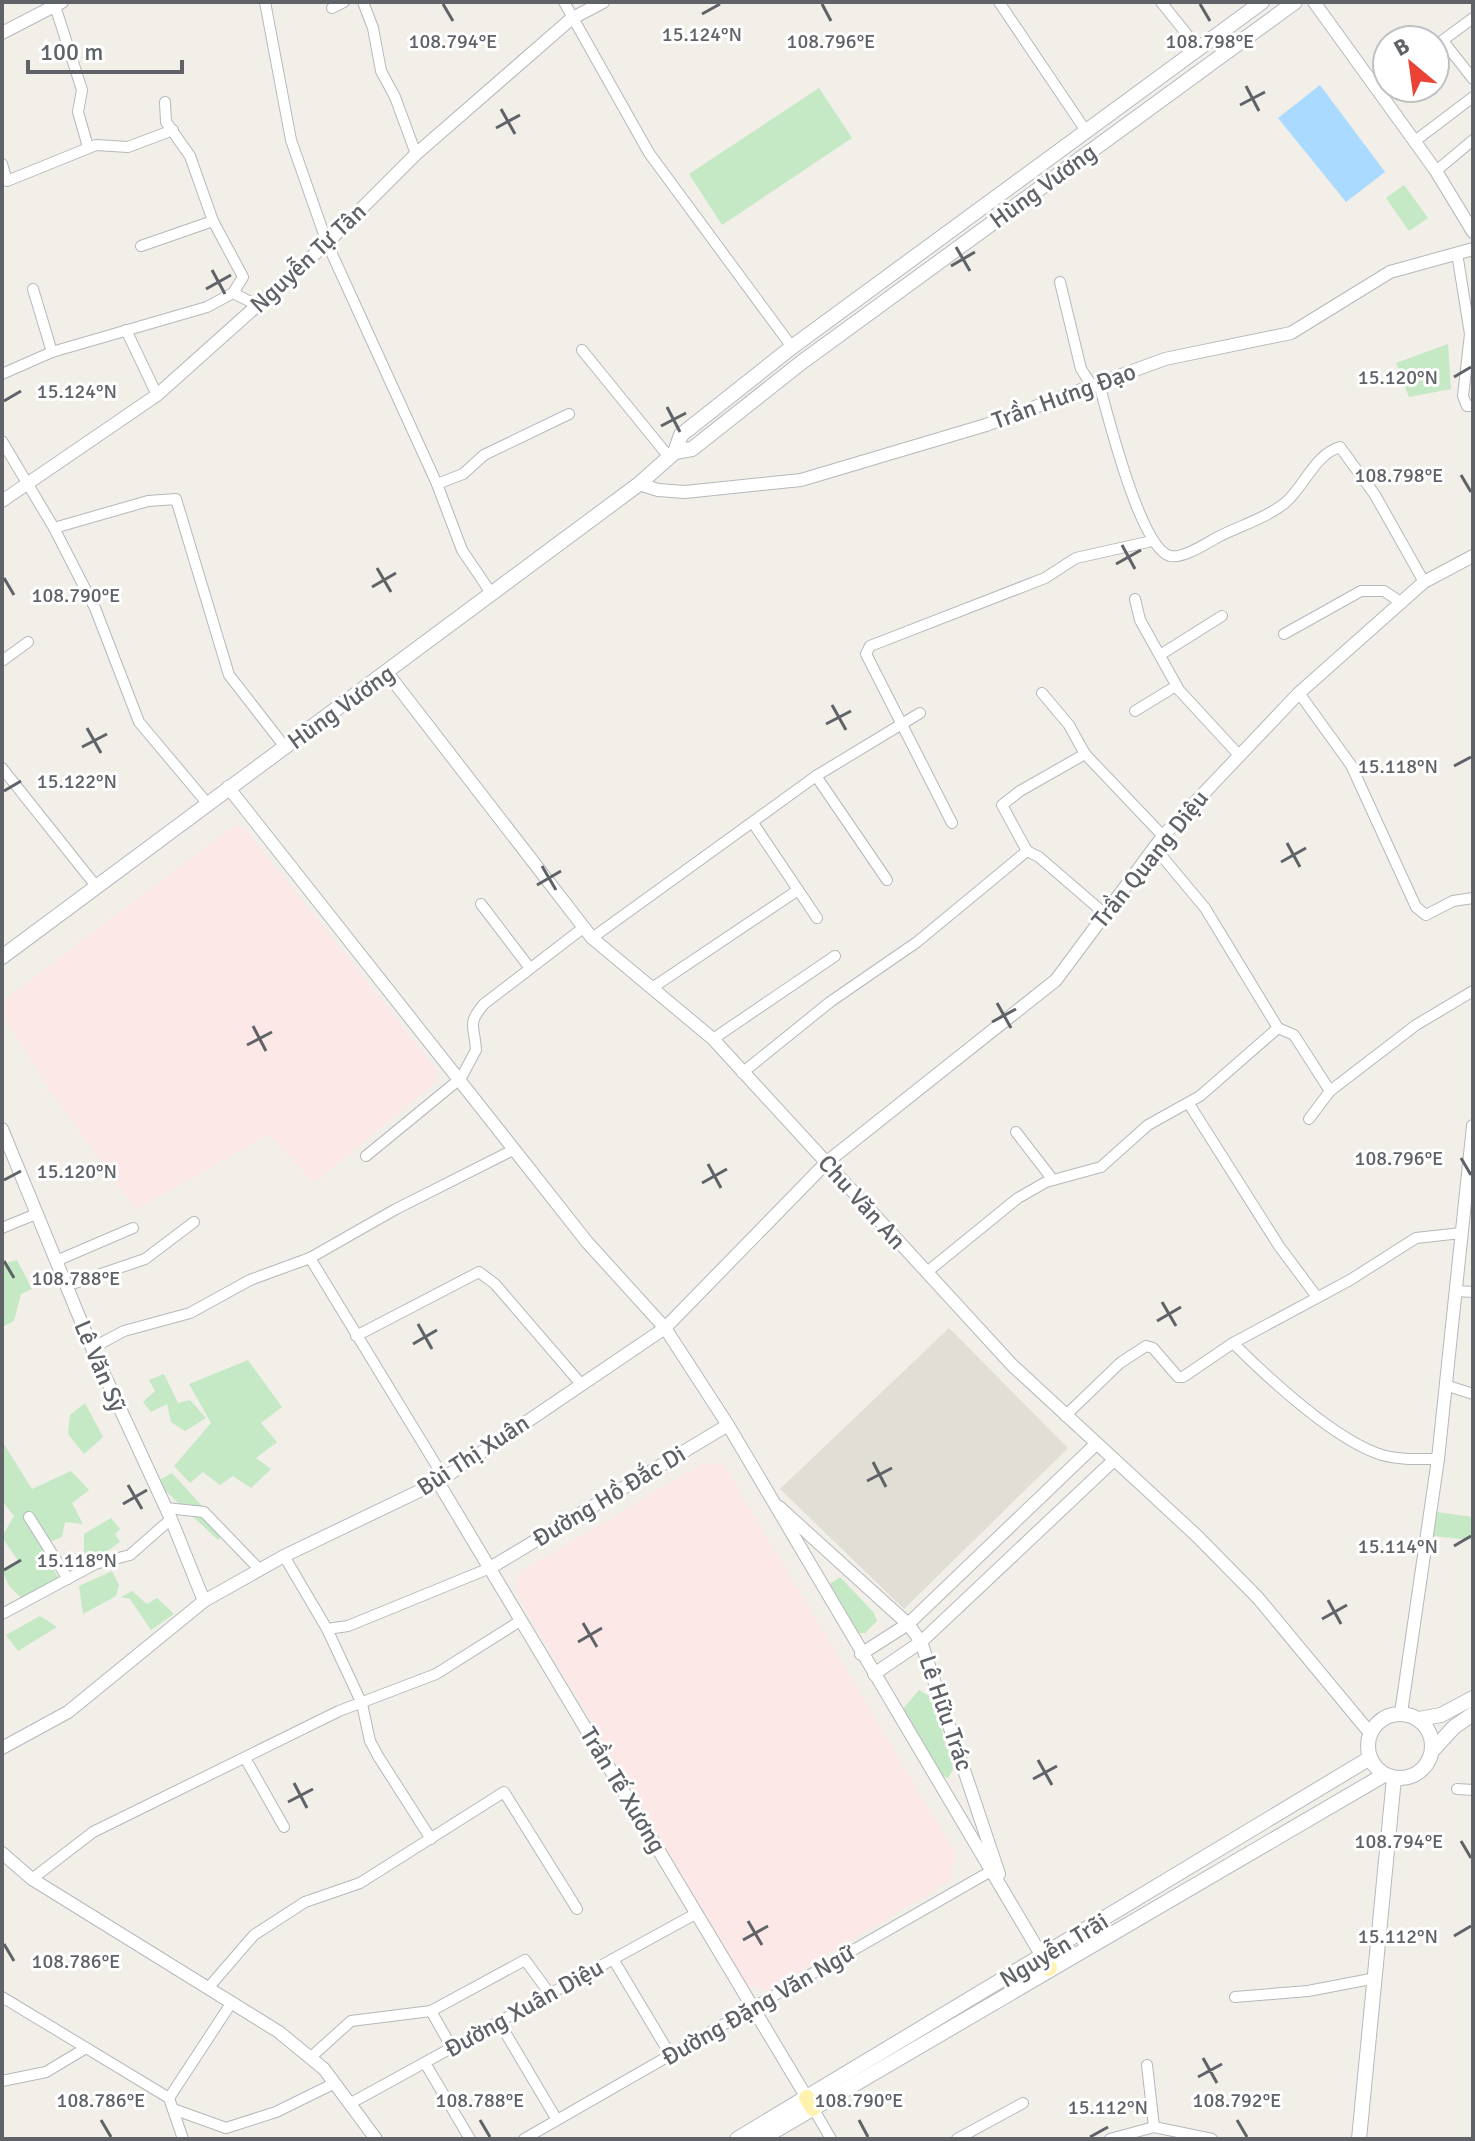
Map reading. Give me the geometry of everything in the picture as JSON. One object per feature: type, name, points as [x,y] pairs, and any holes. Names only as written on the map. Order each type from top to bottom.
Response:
[{"type":"main road","name":"Hùng Vương","points":[[2,957],[228,787],[388,674],[491,593],[639,484],[672,454],[681,435],[792,347],[1262,2]]},
{"type":"main road","name":"Hùng Vương","points":[[672,454],[692,449],[1295,2]]},
{"type":"main road","points":[[1073,143],[1083,157]]},
{"type":"main road","points":[[747,383],[757,398]]},
{"type":"main road","points":[[1473,1698],[1441,1715],[1419,1719],[1401,1713],[1383,1718],[1370,1733],[1370,1758],[1389,1776],[1416,1774],[1454,1727],[1473,1714]]},
{"type":"main road","points":[[1419,1719],[1430,1733],[1432,1751]]},
{"type":"main road","name":"Nguyễn Trãi","points":[[737,2139],[810,2103],[1046,1963],[1370,1758]]},
{"type":"main road","points":[[1359,2139],[1376,1978],[1389,1776]]},
{"type":"main road","name":"Nguyễn Trãi","points":[[1046,1963],[1389,1776]]},
{"type":"main road","name":"Nguyễn Trãi","points":[[761,2139],[810,2103]]},
{"type":"street","points":[[265,2],[288,127],[327,243],[437,484],[462,550],[491,593]]},
{"type":"street","points":[[332,8],[344,2]]},
{"type":"street","points":[[363,2],[373,28],[381,71],[395,97],[416,154]]},
{"type":"street","points":[[564,2],[571,19],[671,185],[792,347]]},
{"type":"street","name":"Nguyễn Tự Tân","points":[[2,501],[157,395],[327,243],[416,154],[571,19],[603,2]]},
{"type":"street","points":[[999,2],[1086,131]]},
{"type":"street","points":[[1161,2],[1198,48]]},
{"type":"street","points":[[1314,2],[1371,70]]},
{"type":"street","points":[[2,33],[58,4],[82,90],[78,112],[88,147]]},
{"type":"street","points":[[1451,35],[1473,18]]},
{"type":"street","points":[[1451,56],[1473,79]]},
{"type":"street","points":[[1415,141],[1473,97]]},
{"type":"street","points":[[2,374],[52,352],[207,307],[233,293],[243,277],[213,221],[199,176],[166,122],[165,102]]},
{"type":"street","points":[[1394,104],[1473,232]]},
{"type":"street","points":[[2,164],[7,181],[88,147],[128,147],[173,130]]},
{"type":"street","points":[[1436,171],[1473,140]]},
{"type":"street","points":[[141,246],[213,221]]},
{"type":"street","name":"Trần Hưng Đạo","points":[[639,484],[658,490],[685,492],[801,480],[986,425],[1178,355],[1291,333],[1390,272],[1473,249]]},
{"type":"street","points":[[1457,253],[1470,334],[1463,396],[1467,406],[1473,406]]},
{"type":"street","points":[[1060,282],[1081,369],[1096,386],[1134,497],[1152,541],[1162,552],[1179,556],[1268,515],[1288,501],[1328,454],[1340,447],[1375,495],[1424,582]]},
{"type":"street","points":[[33,289],[52,352]]},
{"type":"street","points":[[233,293],[257,305]]},
{"type":"street","points":[[126,330],[157,395]]},
{"type":"street","points":[[582,350],[672,454]]},
{"type":"street","points":[[437,484],[463,474],[484,455],[569,414]]},
{"type":"street","points":[[2,441],[54,528],[95,608],[139,722],[207,803]]},
{"type":"street","points":[[54,528],[148,501],[176,499],[229,675],[285,747]]},
{"type":"street","points":[[952,823],[866,654],[870,646],[1045,578],[1076,558],[1152,541]]},
{"type":"street","name":"Trần Quang Diệu","points":[[827,1162],[1056,980],[1163,836],[1238,754],[1299,693],[1424,582],[1473,556]]},
{"type":"street","points":[[1284,634],[1361,591],[1384,591],[1402,603]]},
{"type":"street","points":[[1135,599],[1140,620],[1176,686],[1238,754]]},
{"type":"street","points":[[1160,655],[1222,616]]},
{"type":"street","points":[[2,661],[28,642]]},
{"type":"street","name":"Chu Văn An","points":[[388,674],[592,938],[713,1039],[927,1272],[1065,1416],[1197,1536],[1258,1598],[1370,1733]]},
{"type":"street","points":[[1135,711],[1176,686]]},
{"type":"street","points":[[1042,693],[1069,725],[1085,754],[1163,836]]},
{"type":"street","points":[[1299,693],[1351,765],[1416,907],[1426,915],[1453,901],[1473,898]]},
{"type":"street","points":[[592,938],[816,776],[920,713]]},
{"type":"street","points":[[1085,754],[1020,791],[1002,805],[1027,851],[1039,857],[1105,914]]},
{"type":"street","points":[[2,768],[96,886]]},
{"type":"street","points":[[816,776],[887,880]]},
{"type":"street","name":"Lê Hữu Trác","points":[[228,787],[461,1078],[513,1150],[587,1242],[665,1328],[728,1425],[1046,1963]]},
{"type":"street","points":[[753,823],[817,918]]},
{"type":"street","points":[[1155,848],[1205,908],[1278,1028],[1294,1035],[1330,1091]]},
{"type":"street","points":[[742,1073],[830,1002],[917,942],[1027,851]]},
{"type":"street","points":[[652,988],[798,890]]},
{"type":"street","points":[[481,904],[529,967]]},
{"type":"street","points":[[366,1156],[461,1078],[476,1050],[471,1028],[476,1014],[529,967],[583,928]]},
{"type":"street","points":[[713,1039],[835,956]]},
{"type":"street","points":[[1309,1119],[1330,1091],[1416,1025],[1473,991]]},
{"type":"street","points":[[927,1272],[1018,1198],[1053,1180],[1101,1167],[1148,1125],[1189,1104],[1278,1028]]},
{"type":"street","points":[[1189,1104],[1279,1246],[1317,1297]]},
{"type":"street","points":[[1401,1713],[1438,1459],[1473,1126]]},
{"type":"street","name":"Lê Văn Sỹ","points":[[2,1129],[92,1348],[169,1513],[204,1601]]},
{"type":"street","points":[[1016,1132],[1053,1180]]},
{"type":"street","points":[[92,1348],[124,1331],[190,1313],[250,1280],[310,1258],[396,1209],[513,1150]]},
{"type":"street","name":"Bùi Thị Xuân","points":[[2,1748],[68,1712],[204,1601],[284,1556],[441,1480],[665,1328],[827,1162]]},
{"type":"street","points":[[2,1228],[36,1214]]},
{"type":"street","points":[[66,1286],[145,1259],[194,1222]]},
{"type":"street","points":[[56,1261],[133,1228]]},
{"type":"street","points":[[1065,1416],[1120,1363],[1146,1346],[1153,1348],[1178,1377],[1183,1377],[1233,1343],[1416,1238],[1461,1233]]},
{"type":"street","points":[[310,1258],[441,1480]]},
{"type":"street","points":[[356,1336],[479,1272],[495,1284],[581,1384]]},
{"type":"street","points":[[1456,1291],[1473,1292]]},
{"type":"street","points":[[1233,1343],[1267,1377],[1367,1449],[1408,1459],[1438,1459]]},
{"type":"street","points":[[1445,1385],[1473,1394]]},
{"type":"street","name":"Đường Hồ Đắc Di","points":[[490,1568],[728,1425]]},
{"type":"street","points":[[861,1654],[908,1624],[1095,1445]]},
{"type":"street","points":[[874,1674],[921,1642],[1113,1461]]},
{"type":"street","name":"Trần Tế Xương","points":[[441,1480],[520,1621],[810,2103]]},
{"type":"street","name":"Lê Hữu Trác","points":[[771,1499],[908,1624],[921,1642],[973,1788],[1004,1891]]},
{"type":"street","points":[[2,1614],[95,1564],[130,1555],[169,1513],[204,1512],[260,1570]]},
{"type":"street","points":[[29,1517],[68,1579]]},
{"type":"street","points":[[284,1556],[327,1629],[362,1704],[374,1749],[431,1839]]},
{"type":"street","points":[[327,1629],[348,1626],[490,1568]]},
{"type":"street","points":[[32,1879],[93,1832],[307,1726],[436,1674],[520,1621]]},
{"type":"street","points":[[245,1758],[284,1827]]},
{"type":"street","points":[[951,1800],[973,1788]]},
{"type":"street","points":[[1457,1789],[1473,1790]]},
{"type":"street","points":[[209,1987],[254,1935],[305,1902],[360,1883],[504,1792],[577,1909]]},
{"type":"street","points":[[2,1853],[32,1879],[209,1987],[311,2057],[351,2103],[376,2139]]},
{"type":"street","name":"Đường Đặng Văn Ngữ","points":[[524,2139],[991,1871]]},
{"type":"street","name":"Đường Xuân Diệu","points":[[351,2103],[697,1913]]},
{"type":"street","points":[[613,1959],[671,2056]]},
{"type":"street","points":[[311,2057],[351,2021],[431,2011],[525,1960],[550,1994]]},
{"type":"street","points":[[1235,1997],[1308,1991],[1376,1978]]},
{"type":"street","points":[[2,1997],[171,2104],[226,2128],[276,2112],[335,2083]]},
{"type":"street","points":[[183,2139],[171,2104],[232,2002]]},
{"type":"street","points":[[431,2011],[452,2048]]},
{"type":"street","points":[[499,2022],[557,2120]]},
{"type":"street","points":[[2,2081],[46,2072],[86,2048]]},
{"type":"street","points":[[425,2063],[470,2139]]},
{"type":"street","points":[[1147,2065],[1154,2127]]},
{"type":"street","points":[[810,2103],[831,2139]]},
{"type":"street","points":[[957,2139],[1023,2103]]},
{"type":"street","points":[[1110,2139],[1154,2127],[1212,2139]]},
{"type":"shaded area","points":[[234,825],[242,826],[299,897],[435,1068],[438,1080],[314,1183],[269,1134],[136,1210],[51,1092],[2,1014],[2,1002]]},
{"type":"shaded area","points":[[949,1328],[1068,1448],[904,1609],[780,1489]]},
{"type":"shaded area","points":[[703,1463],[724,1465],[956,1854],[951,1880],[769,1990],[747,1985],[515,1592],[519,1573]]},
{"type":"green space","points":[[819,88],[852,138],[722,225],[689,174]]},
{"type":"green space","points":[[1404,185],[1428,218],[1409,231],[1386,198]]},
{"type":"green space","points":[[1448,344],[1451,389],[1409,397],[1396,363]]},
{"type":"green space","points":[[17,1260],[32,1289],[21,1294],[14,1321],[2,1327],[2,1264]]},
{"type":"green space","points":[[248,1360],[282,1407],[261,1423],[277,1442],[256,1458],[271,1469],[251,1488],[233,1476],[220,1485],[203,1472],[190,1483],[174,1466],[211,1423],[189,1384]]},
{"type":"green space","points":[[164,1374],[178,1403],[190,1400],[206,1418],[185,1431],[171,1422],[167,1404],[151,1412],[143,1402],[155,1391],[149,1380]]},
{"type":"green space","points":[[85,1403],[103,1437],[84,1454],[68,1434],[70,1415]]},
{"type":"green space","points":[[2,1441],[32,1489],[71,1471],[89,1490],[72,1503],[83,1524],[65,1522],[62,1537],[50,1542],[61,1565],[54,1571],[62,1583],[27,1604],[9,1586],[3,1572],[19,1562],[2,1537],[14,1516],[2,1501]]},
{"type":"green space","points":[[172,1473],[226,1532],[218,1540],[156,1482]]},
{"type":"green space","points":[[1437,1512],[1473,1517],[1473,1546],[1471,1540],[1433,1536]]},
{"type":"green space","points":[[111,1518],[120,1529],[115,1534],[120,1542],[100,1556],[105,1564],[92,1569],[84,1552],[84,1534]]},
{"type":"green space","points":[[112,1571],[119,1585],[116,1596],[83,1614],[79,1586]]},
{"type":"green space","points":[[840,1577],[874,1613],[877,1621],[865,1633],[859,1633],[830,1584]]},
{"type":"green space","points":[[132,1591],[147,1604],[157,1598],[174,1614],[151,1630],[130,1599],[121,1597]]},
{"type":"green space","points":[[40,1616],[57,1627],[18,1651],[6,1635]]},
{"type":"green space","points":[[919,1690],[931,1697],[954,1768],[948,1778],[943,1776],[903,1709]]},
{"type":"water","points":[[1320,85],[1385,172],[1346,202],[1278,118]]}]
